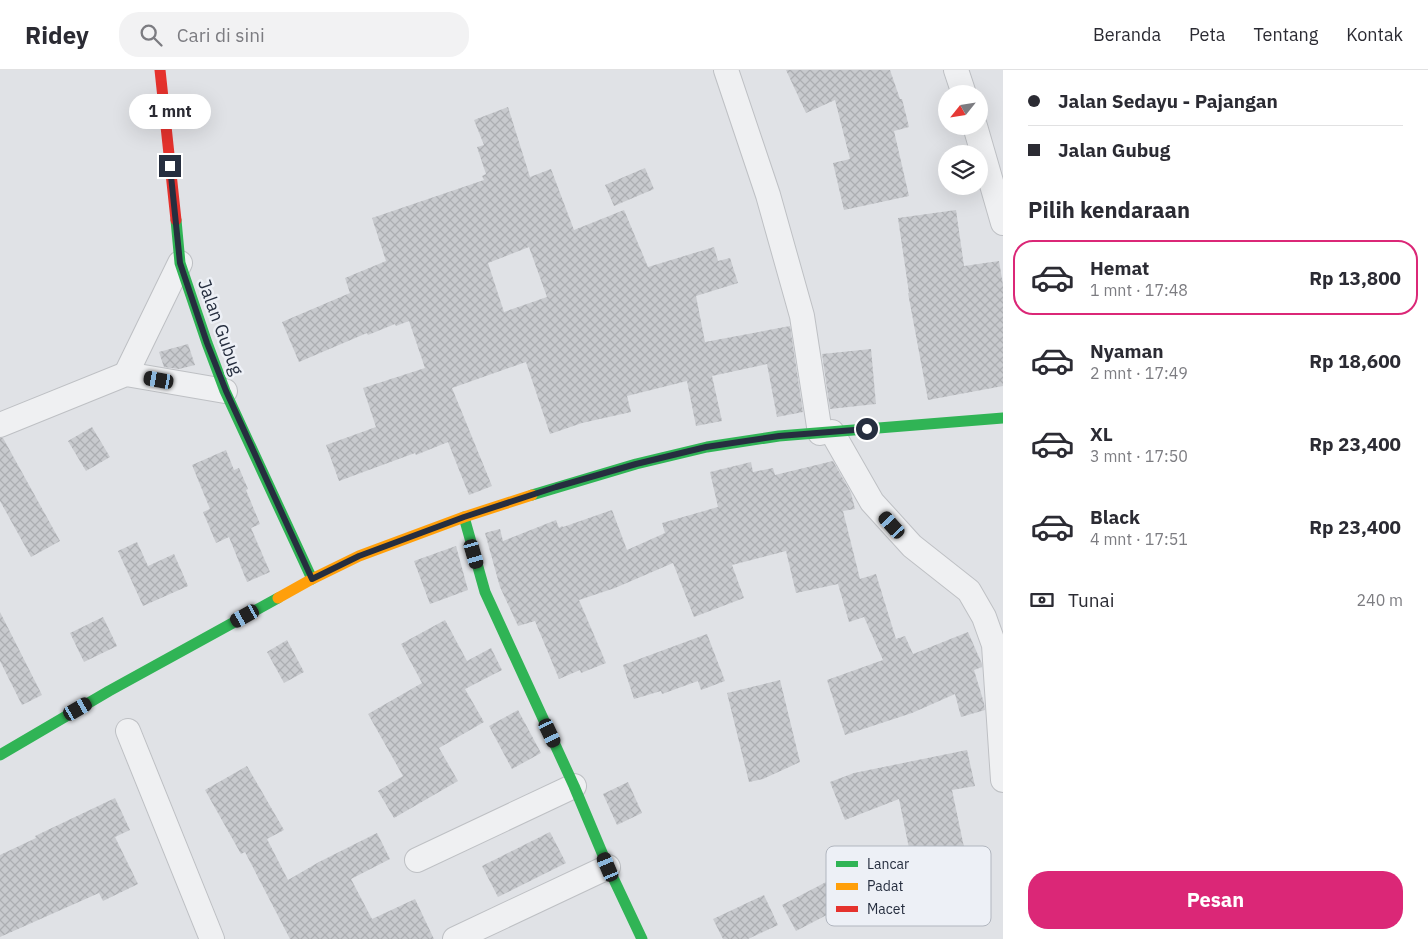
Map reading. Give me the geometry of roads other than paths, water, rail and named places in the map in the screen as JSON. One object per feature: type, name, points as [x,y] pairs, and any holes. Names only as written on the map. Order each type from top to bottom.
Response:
[{"type":"main road","name":"Jalan Gubug","points":[[160,70],[180,263],[207,343],[226,391],[312,579]]},
{"type":"main road","points":[[0,755],[118,686],[312,579],[359,556],[464,517],[556,487],[654,459],[706,447],[779,436],[1003,418]]},
{"type":"main road","points":[[464,517],[485,592],[642,939]]},
{"type":"street","points":[[726,70],[768,196],[802,316],[826,433],[872,502],[912,546],[969,591],[984,617],[994,645],[1003,780]]},
{"type":"street","points":[[956,70],[961,85]]},
{"type":"street","points":[[978,135],[1003,223]]},
{"type":"street","points":[[126,374],[180,263]]},
{"type":"street","points":[[0,425],[126,374],[226,391]]},
{"type":"street","points":[[128,732],[212,939]]},
{"type":"street","points":[[417,860],[574,786]]},
{"type":"street","points":[[455,939],[608,867]]}]
